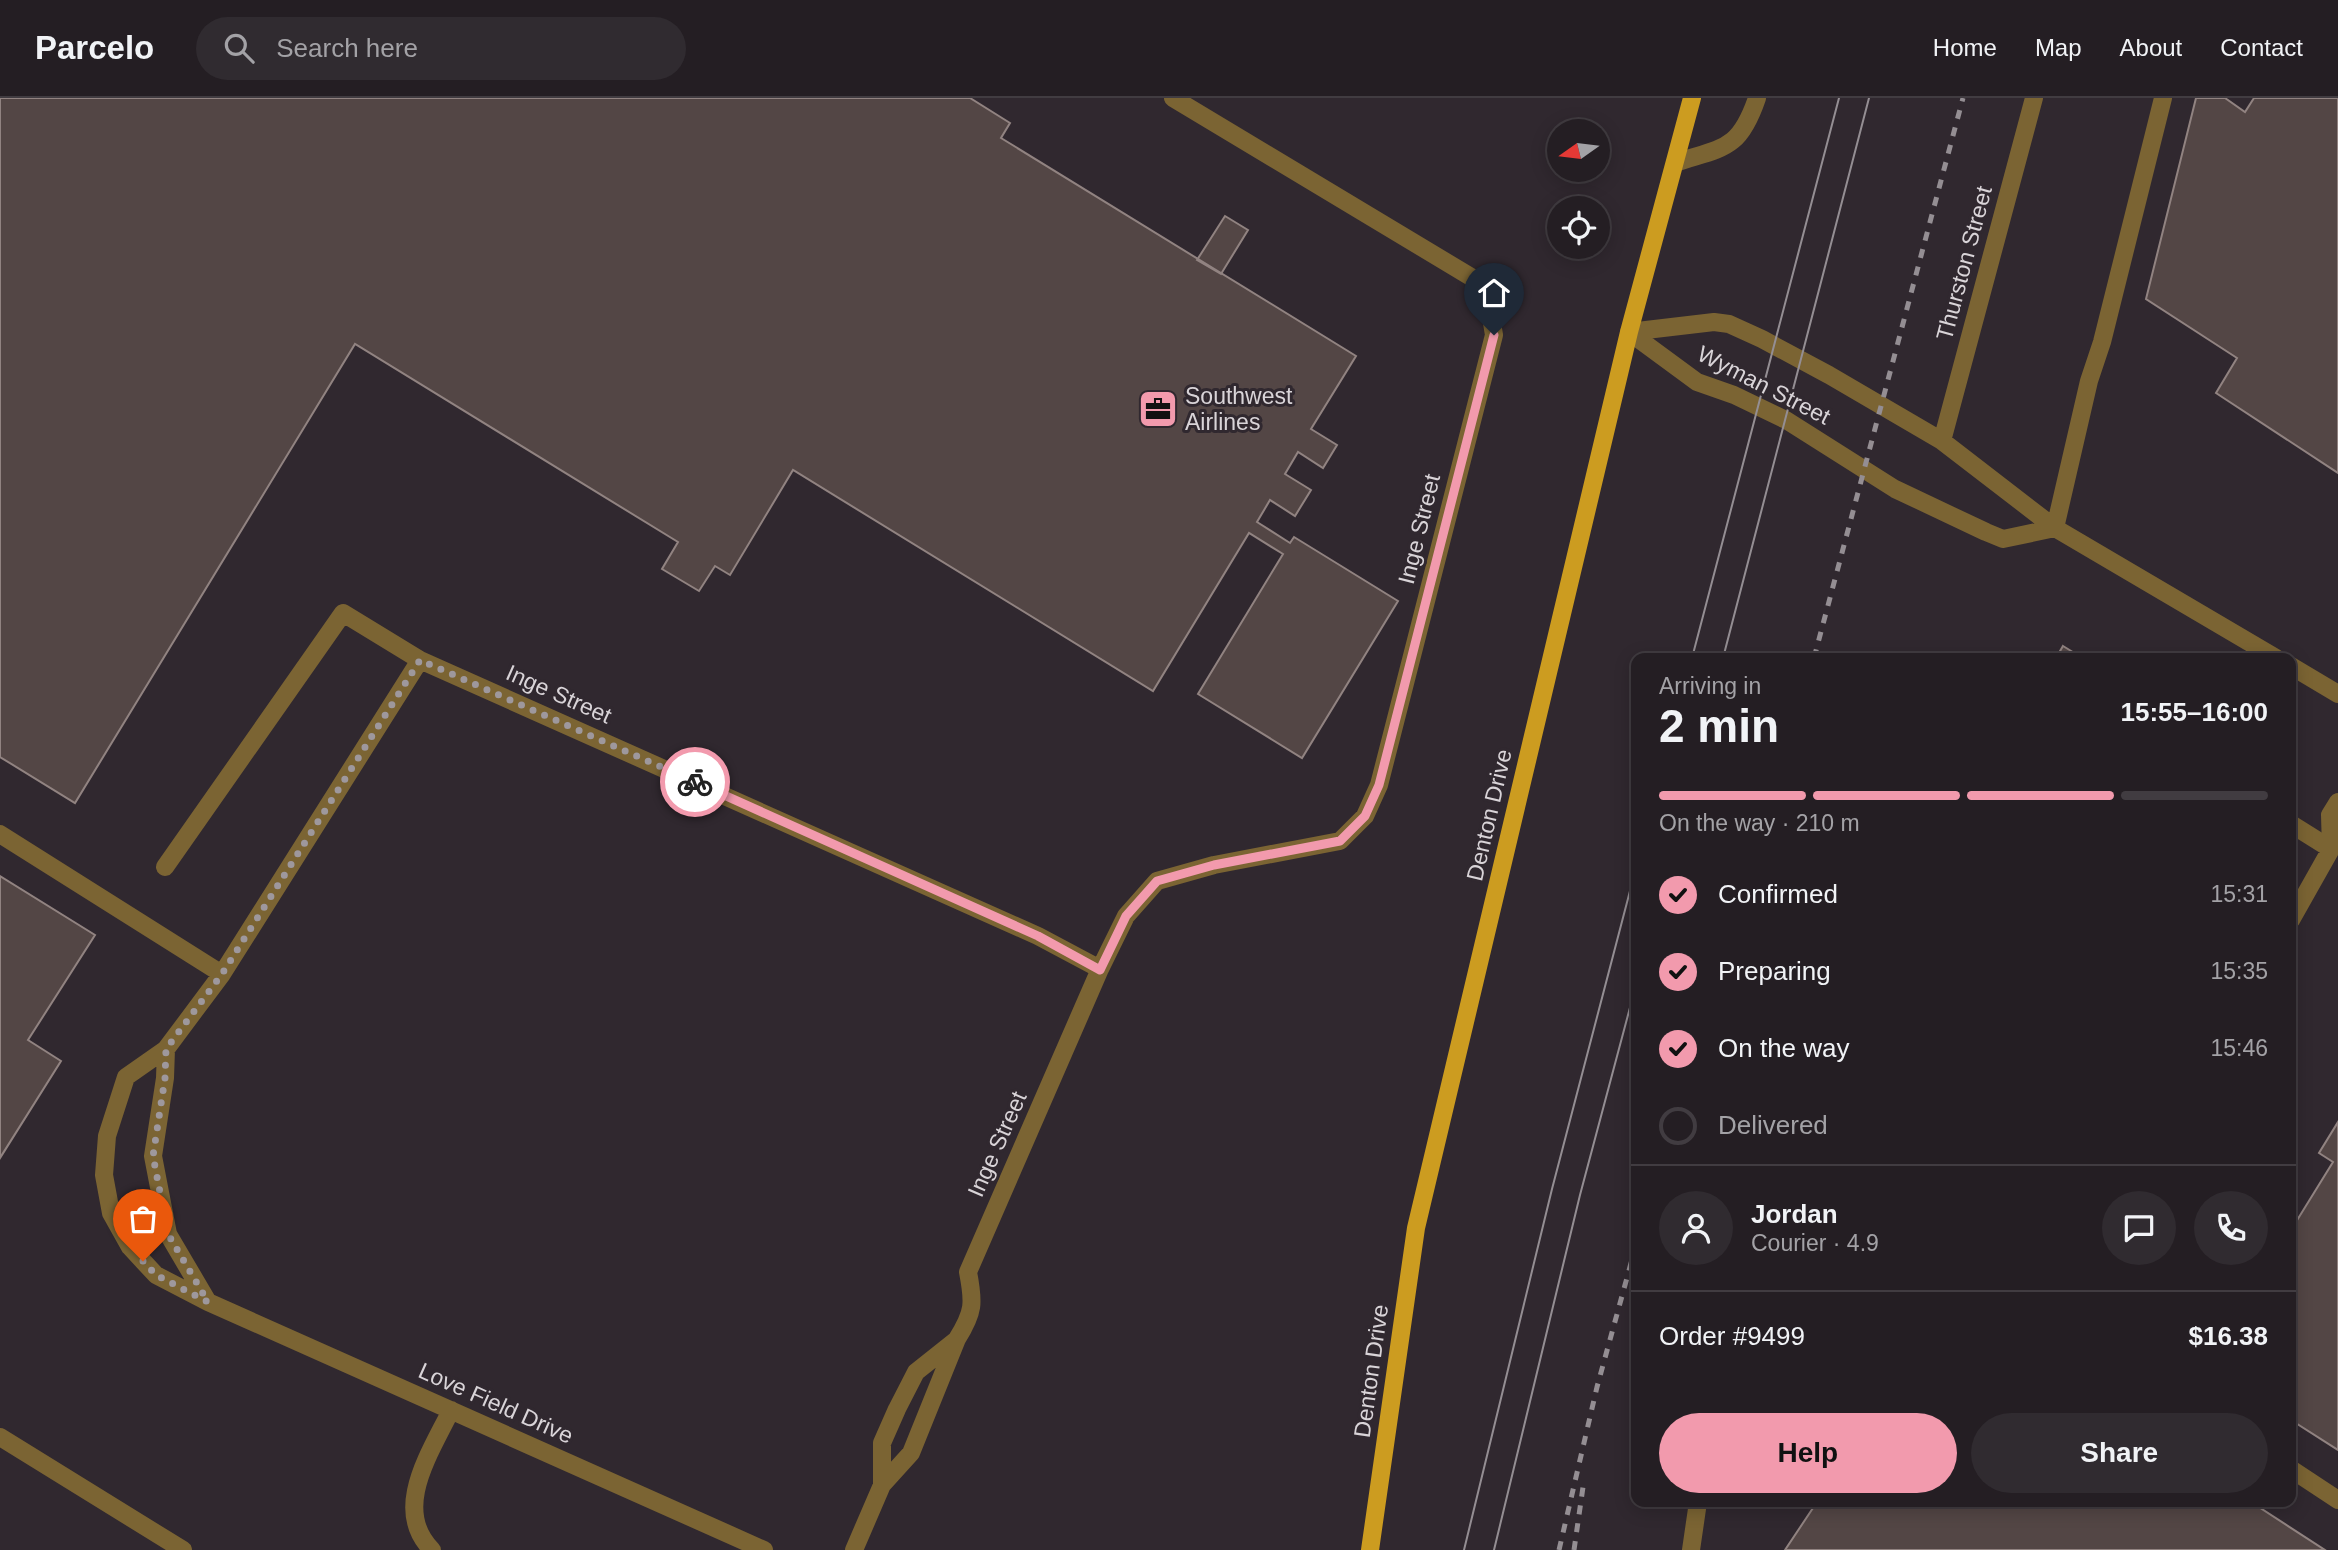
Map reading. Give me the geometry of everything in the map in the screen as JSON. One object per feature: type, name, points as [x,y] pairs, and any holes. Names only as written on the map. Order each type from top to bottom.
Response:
[{"type":"main road","name":"Denton Drive","points":[[1370,1550],[1416,1228],[1629,332],[1692,98]]},
{"type":"street","name":"Inge Street","points":[[854,1550],[882,1486],[911,1453],[957,1339],[968,1322],[973,1309],[973,1296],[968,1272],[1126,916],[1157,881],[1214,865],[1340,841],[1365,816],[1379,785],[1494,335],[1486,286],[1173,98]]},
{"type":"street","points":[[1675,163],[1731,145],[1749,122],[1757,98]]},
{"type":"street","name":"Thurston Street","points":[[1942,441],[2034,98]]},
{"type":"street","points":[[2054,528],[2089,381],[2102,342],[2163,98]]},
{"type":"street","name":"Wyman Street","points":[[1629,332],[1714,321],[1729,324],[1820,370],[1942,441],[2054,528],[2267,653]]},
{"type":"street","name":"Wyman Street","points":[[1629,332],[1697,382],[1734,395],[1786,420],[1895,489],[1986,532],[2003,539],[2054,528]]},
{"type":"street","name":"Inge Street","points":[[165,867],[344,613],[420,660],[1038,936],[1100,970]]},
{"type":"street","points":[[208,1302],[156,1275],[130,1247],[111,1213],[104,1175],[107,1136],[126,1077],[166,1049],[222,974],[420,660]]},
{"type":"street","points":[[2296,669],[2338,694]]},
{"type":"street","points":[[2296,912],[2335,848],[2330,815],[2338,802]]},
{"type":"street","points":[[2296,827],[2335,848]]},
{"type":"street","points":[[0,834],[222,974]]},
{"type":"street","points":[[166,1049],[165,1078],[153,1156],[168,1234],[208,1302]]},
{"type":"street","name":"Love Field Drive","points":[[208,1302],[764,1550]]},
{"type":"street","name":"Inge Street","points":[[882,1486],[882,1443],[916,1372],[957,1339]]},
{"type":"street","points":[[432,1550],[424,1542],[415,1522],[413,1501],[418,1480],[451,1410]]},
{"type":"street","points":[[0,1437],[183,1550]]},
{"type":"street","points":[[2296,1472],[2338,1500]]},
{"type":"street","points":[[1690,1550],[1697,1507]]},
{"type":"building","points":[[0,98],[970,98],[1010,123],[1001,138],[1356,356],[1311,429],[1337,445],[1323,468],[1298,452],[1285,474],[1311,490],[1295,516],[1270,500],[1257,522],[1290,543],[1294,537],[1398,601],[1302,758],[1198,694],[1283,554],[1249,533],[1153,691],[793,470],[730,575],[715,566],[699,591],[662,569],[678,542],[355,344],[75,803],[0,757]]},
{"type":"building","points":[[2196,98],[2225,98],[2245,112],[2254,98],[2338,98],[2338,473],[2216,393],[2237,358],[2146,299]]},
{"type":"building","points":[[1225,216],[1248,230],[1221,274],[1197,260]]},
{"type":"building","points":[[2063,646],[2074,653],[2059,653]]},
{"type":"building","points":[[0,876],[95,935],[28,1040],[61,1061],[0,1158]]},
{"type":"building","points":[[2338,1122],[2338,1450],[2296,1423],[2296,1222],[2333,1162],[2319,1153]]},
{"type":"building","points":[[1814,1507],[2259,1507],[2325,1550],[1785,1550]]},
{"type":"tram line","points":[[1693,653],[1839,98]]},
{"type":"tram line","points":[[1724,653],[1869,98]]},
{"type":"tram line","points":[[1464,1550],[1552,1189],[1631,887]]},
{"type":"tram line","points":[[1494,1550],[1580,1195],[1631,1004]]},
{"type":"railway","points":[[1815,653],[1963,98]]},
{"type":"railway","points":[[1559,1550],[1597,1387],[1631,1263]]},
{"type":"railway","points":[[1574,1550],[1583,1487]]},
{"type":"way so far","points":[[143,1261],[156,1275],[208,1302],[168,1234],[153,1156],[165,1078],[166,1049],[222,974],[420,660],[695,782]]},
{"type":"place","name":"Southwest Airlines","points":[[1158,409]]},
{"type":"route","points":[[695,782],[1038,936],[1100,970],[1126,916],[1157,881],[1214,865],[1340,841],[1365,816],[1379,785],[1494,335]]}]
